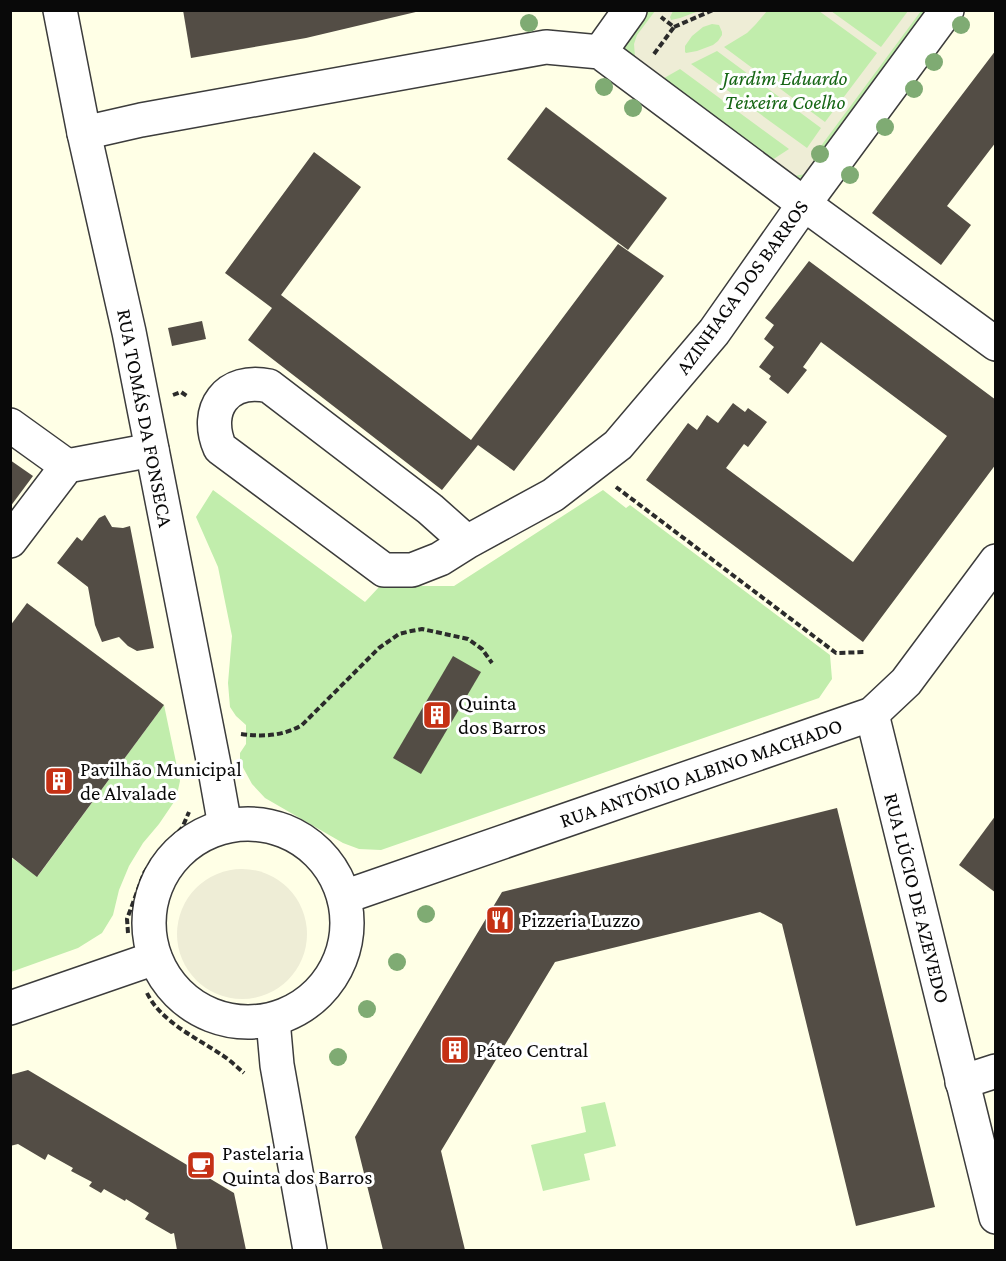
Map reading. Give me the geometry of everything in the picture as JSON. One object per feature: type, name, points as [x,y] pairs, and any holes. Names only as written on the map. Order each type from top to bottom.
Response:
[{"type":"street","name":"RUA TOMÁS DA FONSECA","points":[[60,10],[84,133],[129,332],[225,826]]},
{"type":"street","name":"AZINHAGA DOS BARROS","points":[[467,542],[430,509],[269,386],[257,383],[245,384],[233,389],[223,398],[214,417],[213,428],[220,448],[384,570],[412,570],[440,559],[553,495],[618,445],[714,332],[804,204],[947,10]]},
{"type":"street","points":[[600,52],[642,11]]},
{"type":"street","points":[[84,133],[141,120],[546,47],[600,52],[996,344]]},
{"type":"street","points":[[10,425],[67,466]]},
{"type":"street","points":[[10,541],[67,466],[152,450]]},
{"type":"street","name":"RUA ANTÓNIO ALBINO MACHADO","points":[[344,897],[872,714],[906,682],[996,561]]},
{"type":"street","name":"RUA LÚCIO DE AZEVEDO","points":[[872,714],[996,1217]]},
{"type":"street","points":[[255,824],[285,831],[311,847],[331,869],[344,897],[347,923],[344,949],[334,974],[318,994],[297,1010],[273,1020],[244,1023],[215,1017],[190,1004],[144,962],[154,892],[170,862],[195,840],[225,826],[255,824]]},
{"type":"street","points":[[10,1008],[144,962]]},
{"type":"street","points":[[273,1020],[277,1065],[309,1251]]},
{"type":"street","points":[[962,1082],[996,1071]]},
{"type":"path","points":[[635,78],[674,27],[713,10]]},
{"type":"path","points":[[642,11],[674,27]]},
{"type":"path","points":[[589,467],[836,652],[866,652]]},
{"type":"path","points":[[208,731],[254,736],[273,735],[293,730],[302,725],[379,648],[399,634],[411,631],[422,629],[468,639],[482,649],[492,663]]},
{"type":"path","points":[[190,810],[182,828],[160,851],[144,873],[127,919],[144,962],[152,1004],[188,1035],[224,1056],[244,1073]]},
{"type":"green space","name":"Jardim Eduardo Teixeira Coelho","points":[[630,11],[947,11],[804,204],[600,52]]},
{"type":"green space","points":[[213,490],[365,602],[380,586],[454,586],[603,490],[626,508],[630,505],[830,655],[832,679],[819,698],[381,850],[359,849],[343,843],[265,798],[252,784],[240,762],[240,753],[246,744],[246,725],[230,707],[228,683],[232,636],[218,567],[196,517]]},
{"type":"green space","points":[[164,705],[180,781],[176,799],[129,866],[119,890],[113,915],[102,933],[78,948],[11,972],[10,857],[38,876]]},
{"type":"green space","points":[[605,1102],[616,1146],[584,1154],[590,1180],[543,1191],[531,1145],[586,1132],[581,1107]]},
{"type":"shaded area","points":[[655,11],[673,11],[671,20],[699,11],[767,11],[747,33],[724,47],[825,122],[877,53],[819,11],[831,11],[881,47],[908,11],[921,11],[815,154],[822,160],[806,174],[794,176],[769,162],[789,149],[680,69],[659,81],[638,63],[634,44],[637,35]],"holes":[[[712,24],[719,25],[722,32],[718,41],[713,45],[686,53],[685,46],[692,36],[703,27]],[[717,51],[821,128],[807,148],[691,64]]]},
{"type":"shaded area","points":[[242,869],[267,874],[288,888],[302,909],[307,934],[302,959],[288,980],[267,994],[242,999],[217,994],[196,980],[182,959],[177,934],[182,909],[196,888],[217,874]]},
{"type":"building","points":[[183,10],[420,11],[306,38],[191,58]]},
{"type":"building","points":[[996,50],[996,142],[947,206],[971,225],[941,265],[872,213]]},
{"type":"building","points":[[546,107],[667,198],[628,250],[507,159]]},
{"type":"building","points":[[314,152],[361,187],[281,295],[471,440],[618,244],[664,276],[514,471],[478,445],[442,490],[248,340],[272,308],[225,273]]},
{"type":"building","points":[[809,261],[996,400],[996,464],[863,642],[646,480],[688,423],[697,430],[707,415],[718,423],[733,403],[745,412],[748,408],[767,422],[748,447],[744,444],[726,468],[853,562],[947,436],[821,342],[803,367],[807,370],[788,394],[769,379],[771,376],[759,367],[774,347],[764,339],[774,325],[765,318]]},
{"type":"building","points":[[202,321],[206,339],[172,346],[168,328]]},
{"type":"building","points":[[10,460],[33,476],[10,507]]},
{"type":"building","points":[[105,515],[112,527],[130,526],[154,648],[137,651],[119,637],[102,642],[95,625],[88,587],[57,563],[77,537],[82,541],[99,518]]},
{"type":"building","name":"Pavilhão Municipal de Alvalade","points":[[27,603],[164,705],[37,877],[10,856],[10,626]]},
{"type":"building","name":"Quinta dos Barros","points":[[453,656],[481,672],[421,774],[393,758]]},
{"type":"building","name":"Páteo Central","points":[[837,808],[935,1207],[856,1226],[782,924],[760,912],[555,962],[441,1151],[465,1250],[383,1250],[355,1137],[502,892]]},
{"type":"building","points":[[996,815],[996,893],[959,865]]},
{"type":"building","points":[[28,1070],[234,1193],[246,1250],[177,1250],[174,1233],[171,1234],[145,1219],[149,1213],[104,1189],[101,1193],[89,1186],[92,1182],[71,1171],[73,1168],[48,1154],[45,1160],[18,1144],[10,1146],[10,1075]]},
{"type":"place","name":"Quinta dos Barros","points":[[437,715]]},
{"type":"place","name":"Pavilhão Municipal de Alvalade","points":[[59,781]]},
{"type":"place","name":"Pizzeria Luzzo","points":[[500,920]]},
{"type":"place","name":"Páteo Central","points":[[455,1050]]},
{"type":"place","name":"Pastelaria Quinta dos Barros","points":[[201,1165]]}]
